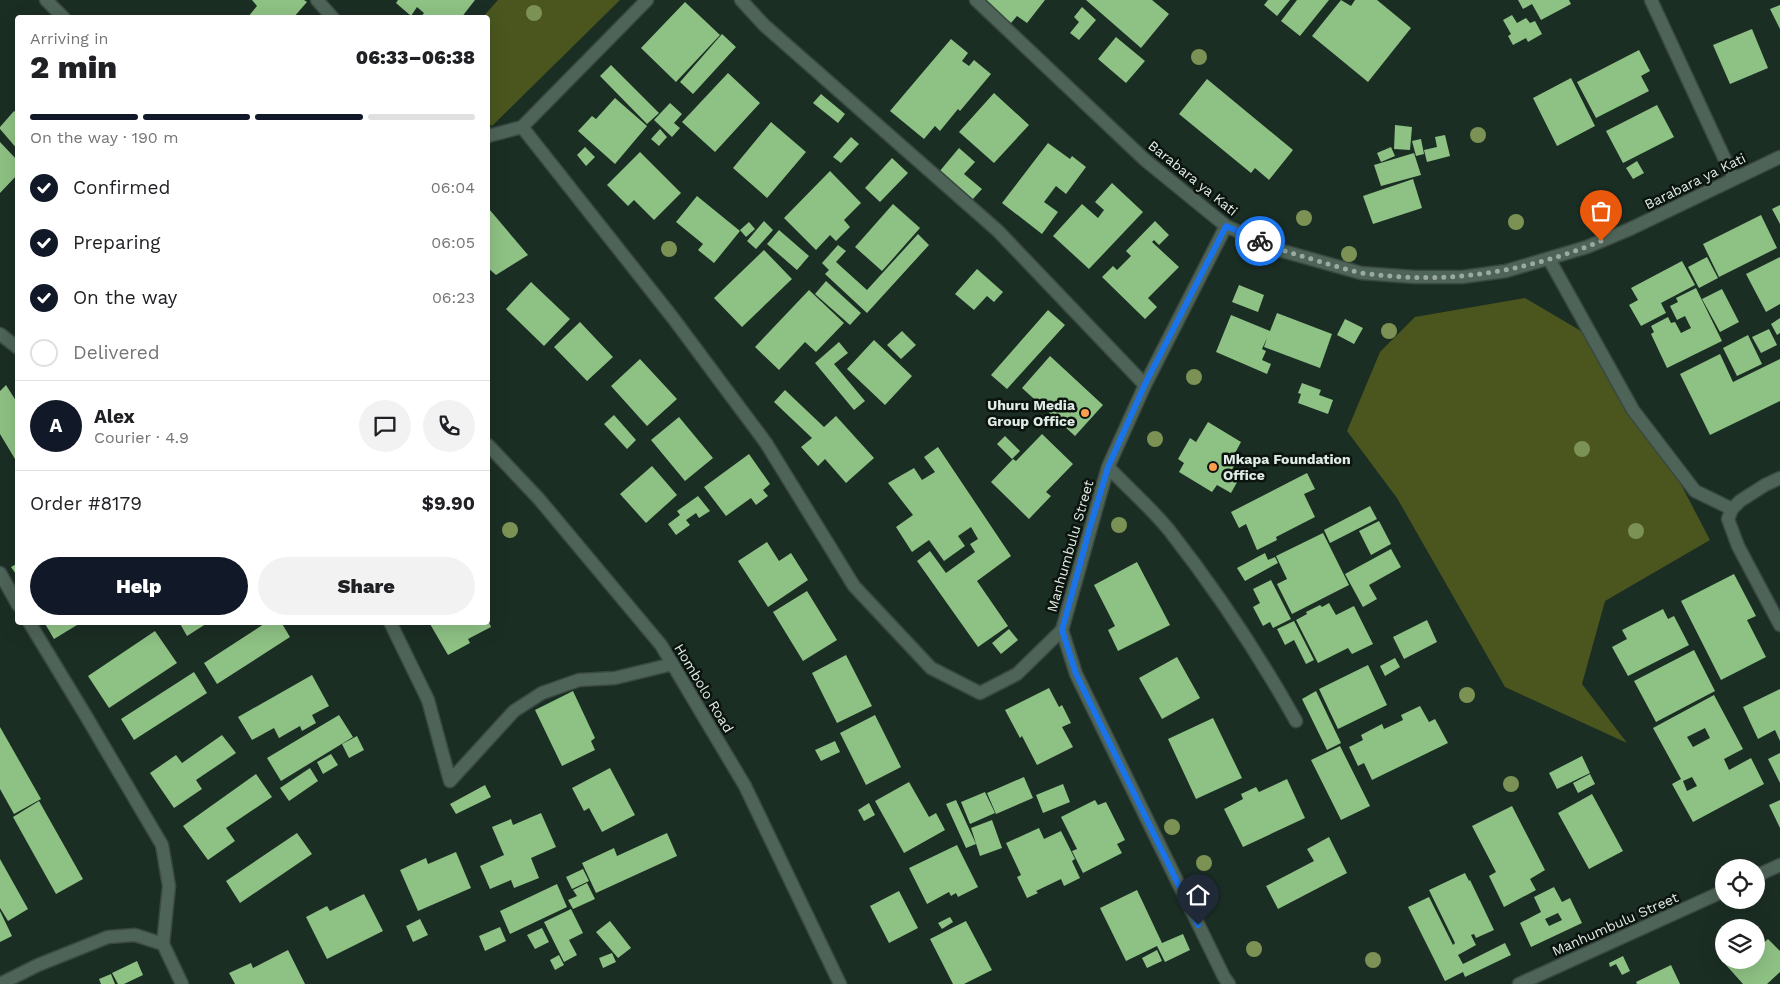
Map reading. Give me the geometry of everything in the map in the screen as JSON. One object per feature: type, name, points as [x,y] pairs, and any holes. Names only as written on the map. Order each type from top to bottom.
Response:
[{"type":"street","points":[[46,0],[61,15]]},
{"type":"street","points":[[318,0],[330,15]]},
{"type":"street","points":[[490,135],[522,127],[647,0]]},
{"type":"street","points":[[741,0],[764,25],[998,231],[1145,384]]},
{"type":"street","name":"Barabara ya Kati","points":[[976,0],[1145,160],[1226,226],[1279,250],[1361,272],[1415,277],[1462,277],[1506,271],[1587,247],[1630,229],[1780,158]]},
{"type":"street","points":[[1652,0],[1734,179]]},
{"type":"street","points":[[522,127],[673,318],[766,443],[854,586],[931,668],[980,693],[1017,674],[1062,630]]},
{"type":"street","name":"Manhumbulu Street","points":[[1226,226],[1145,384],[1108,467],[1062,630],[1076,674],[1229,984]]},
{"type":"street","points":[[1549,259],[1633,410],[1695,491],[1732,509]]},
{"type":"street","points":[[0,334],[15,346]]},
{"type":"street","name":"Hombolo Road","points":[[490,447],[539,499],[662,645],[745,786],[840,984]]},
{"type":"street","points":[[1108,467],[1168,529],[1208,583],[1276,685],[1296,721]]},
{"type":"street","points":[[1780,478],[1740,501],[1732,509],[1728,519],[1738,546],[1780,625]]},
{"type":"street","points":[[0,573],[15,600]]},
{"type":"street","points":[[31,625],[162,845],[170,886],[163,944],[182,984]]},
{"type":"street","points":[[391,625],[428,700],[450,780],[514,711],[542,693],[579,680],[615,678],[673,664]]},
{"type":"street","points":[[1765,872],[1780,865]]},
{"type":"street","name":"Manhumbulu Street","points":[[1519,984],[1715,895]]},
{"type":"street","points":[[0,984],[38,965],[108,938],[135,935],[163,944]]},
{"type":"green space","points":[[498,0],[620,0],[492,126],[490,124],[490,15],[485,15]]},
{"type":"green space","points":[[1525,298],[1581,331],[1665,454],[1710,540],[1605,601],[1582,684],[1627,743],[1505,687],[1397,498],[1347,431],[1380,352],[1415,317]]},
{"type":"building","points":[[252,0],[304,0],[307,2],[296,15],[250,15],[257,6]]},
{"type":"building","points":[[398,0],[475,0],[463,15],[422,15],[424,13],[417,7],[410,15],[396,3]]},
{"type":"building","points":[[983,0],[1045,0],[1027,23],[1017,16],[1011,23]]},
{"type":"building","points":[[1086,0],[1152,0],[1169,14],[1141,48]]},
{"type":"building","points":[[1268,0],[1290,0],[1277,16],[1264,5]]},
{"type":"building","points":[[1297,0],[1329,0],[1300,36],[1281,21]]},
{"type":"building","points":[[1341,0],[1351,6],[1355,0],[1377,0],[1411,28],[1368,82],[1312,36]]},
{"type":"building","points":[[1518,0],[1569,0],[1571,4],[1541,20],[1532,4],[1523,9]]},
{"type":"building","points":[[685,2],[720,35],[676,82],[641,48]]},
{"type":"building","points":[[1780,5],[1780,29],[1770,9]]},
{"type":"building","points":[[1082,7],[1096,20],[1079,40],[1070,33],[1079,22],[1074,17]]},
{"type":"building","points":[[1512,15],[1517,23],[1526,18],[1530,23],[1535,21],[1542,34],[1528,42],[1526,38],[1513,45],[1508,36],[1511,34],[1503,20]]},
{"type":"building","points":[[1752,29],[1768,68],[1730,84],[1713,45]]},
{"type":"building","points":[[722,34],[736,47],[693,94],[680,82]]},
{"type":"building","points":[[1116,37],[1145,61],[1126,83],[1098,59]]},
{"type":"building","points":[[951,39],[968,53],[962,61],[969,66],[974,60],[991,74],[960,111],[958,109],[940,131],[935,126],[924,139],[890,111]]},
{"type":"building","points":[[1639,50],[1650,71],[1641,76],[1649,91],[1596,118],[1577,82]]},
{"type":"building","points":[[611,65],[659,113],[647,124],[600,76]]},
{"type":"building","points":[[728,73],[760,103],[715,152],[682,122]]},
{"type":"building","points":[[1571,78],[1595,126],[1557,146],[1533,98]]},
{"type":"building","points":[[1207,79],[1293,150],[1269,180],[1255,168],[1251,173],[1179,114]]},
{"type":"building","points":[[994,93],[1029,125],[994,163],[959,132]]},
{"type":"building","points":[[821,94],[845,114],[838,123],[813,103]]},
{"type":"building","points":[[615,98],[647,126],[615,164],[578,131],[592,116],[596,119]]},
{"type":"building","points":[[670,103],[682,114],[674,123],[680,128],[672,137],[654,120]]},
{"type":"building","points":[[1657,105],[1674,137],[1623,163],[1606,131]]},
{"type":"building","points":[[15,112],[15,146],[0,129]]},
{"type":"building","points":[[771,122],[806,152],[767,198],[733,168]]},
{"type":"building","points":[[1395,125],[1412,127],[1410,150],[1394,149]]},
{"type":"building","points":[[660,129],[667,137],[659,146],[651,139]]},
{"type":"building","points":[[1445,135],[1450,156],[1427,162],[1424,150],[1437,147],[1435,137]]},
{"type":"building","points":[[851,137],[859,144],[841,163],[833,157]]},
{"type":"building","points":[[1421,139],[1424,154],[1416,156],[1412,141]]},
{"type":"building","points":[[0,142],[15,158],[15,177],[0,193]]},
{"type":"building","points":[[1048,143],[1070,159],[1072,156],[1086,167],[1066,194],[1056,186],[1044,202],[1058,212],[1042,234],[1002,203]]},
{"type":"building","points":[[585,147],[595,157],[586,166],[577,155]]},
{"type":"building","points":[[1391,147],[1395,156],[1381,162],[1377,153]]},
{"type":"building","points":[[959,148],[975,162],[964,174],[982,189],[972,200],[939,172]]},
{"type":"building","points":[[640,152],[681,193],[654,220],[634,200],[628,206],[607,185]]},
{"type":"building","points":[[1414,153],[1421,175],[1381,186],[1374,165]]},
{"type":"building","points":[[892,158],[908,173],[880,202],[865,188]]},
{"type":"building","points":[[1637,161],[1644,173],[1633,179],[1626,168]]},
{"type":"building","points":[[830,171],[861,203],[844,220],[850,227],[836,241],[830,235],[816,250],[784,218]]},
{"type":"building","points":[[1413,179],[1422,208],[1373,224],[1363,196]]},
{"type":"building","points":[[1112,183],[1143,212],[1089,269],[1053,236],[1082,204],[1098,218],[1104,210],[1095,202]]},
{"type":"building","points":[[697,196],[740,231],[714,263],[698,250],[703,244],[676,222]]},
{"type":"building","points":[[893,204],[920,228],[882,271],[855,247]]},
{"type":"building","points":[[1780,205],[1780,224],[1772,209]]},
{"type":"building","points":[[490,210],[528,255],[496,275],[490,270]]},
{"type":"building","points":[[1761,215],[1777,248],[1719,277],[1703,244]]},
{"type":"building","points":[[764,221],[773,230],[756,249],[747,241]]},
{"type":"building","points":[[1155,221],[1169,235],[1159,245],[1154,240],[1152,242],[1179,267],[1148,298],[1157,307],[1145,319],[1102,277],[1113,266],[1117,270],[1131,256],[1126,251]]},
{"type":"building","points":[[749,222],[755,229],[746,237],[740,230]]},
{"type":"building","points":[[779,230],[809,256],[797,270],[767,244]]},
{"type":"building","points":[[918,234],[929,245],[867,313],[825,274],[829,270],[822,263],[838,245],[846,251],[836,262],[867,290]]},
{"type":"building","points":[[764,250],[792,279],[742,327],[714,298]]},
{"type":"building","points":[[1707,257],[1718,278],[1699,288],[1688,267]]},
{"type":"building","points":[[1780,257],[1780,304],[1766,312],[1746,274]]},
{"type":"building","points":[[1682,261],[1695,285],[1661,303],[1666,313],[1641,326],[1629,305],[1638,300],[1631,288]]},
{"type":"building","points":[[977,269],[1003,292],[994,302],[987,296],[974,310],[955,294]]},
{"type":"building","points":[[826,281],[861,313],[850,325],[815,294]]},
{"type":"building","points":[[531,282],[570,319],[544,346],[506,309]]},
{"type":"building","points":[[1239,285],[1264,295],[1258,312],[1232,302]]},
{"type":"building","points":[[1696,288],[1722,341],[1667,368],[1651,334],[1654,332],[1651,326],[1668,317],[1671,323],[1675,322],[1681,333],[1691,328],[1685,316],[1677,320],[1670,306],[1678,302],[1676,298]]},
{"type":"building","points":[[1722,289],[1739,322],[1720,332],[1702,299]]},
{"type":"building","points":[[809,290],[844,323],[816,352],[805,342],[779,370],[755,347]]},
{"type":"building","points":[[1048,310],[1065,325],[1007,389],[991,375]]},
{"type":"building","points":[[1277,313],[1332,334],[1320,368],[1264,347],[1267,338],[1262,349],[1266,351],[1262,360],[1271,364],[1267,374],[1216,352],[1231,315],[1270,331]]},
{"type":"building","points":[[1780,318],[1780,333],[1777,335],[1771,324]]},
{"type":"building","points":[[1345,319],[1363,328],[1354,344],[1337,335]]},
{"type":"building","points":[[580,322],[613,357],[587,381],[554,347]]},
{"type":"building","points":[[1769,329],[1777,345],[1761,353],[1752,337]]},
{"type":"building","points":[[902,331],[916,345],[901,359],[887,345]]},
{"type":"building","points":[[1748,335],[1762,364],[1737,376],[1723,348]]},
{"type":"building","points":[[874,340],[912,376],[885,405],[847,369]]},
{"type":"building","points":[[839,342],[848,353],[834,364],[865,401],[854,410],[815,363]]},
{"type":"building","points":[[1720,354],[1733,382],[1780,359],[1780,401],[1710,435],[1680,374]]},
{"type":"building","points":[[1050,356],[1103,405],[1075,436],[1022,388]]},
{"type":"building","points":[[640,359],[677,399],[647,426],[611,386]]},
{"type":"building","points":[[1302,383],[1321,390],[1319,395],[1333,400],[1328,414],[1298,403],[1301,394],[1298,393]]},
{"type":"building","points":[[6,385],[15,399],[15,459],[0,434],[0,391]]},
{"type":"building","points":[[785,390],[824,427],[836,416],[874,458],[846,483],[825,459],[818,466],[801,447],[812,438],[774,402]]},
{"type":"building","points":[[614,415],[636,440],[627,449],[604,424]]},
{"type":"building","points":[[679,417],[713,458],[685,481],[651,440]]},
{"type":"building","points":[[1208,422],[1241,442],[1234,455],[1239,458],[1231,471],[1240,477],[1231,493],[1217,485],[1212,492],[1179,472],[1184,463],[1178,459],[1190,438],[1196,442]]},
{"type":"building","points":[[1042,434],[1073,464],[1046,492],[1051,496],[1029,519],[991,482],[1013,459],[1016,461]]},
{"type":"building","points":[[1005,436],[1020,451],[1012,459],[997,444]]},
{"type":"building","points":[[938,447],[1011,556],[977,581],[1008,626],[978,647],[917,561],[930,551],[946,573],[975,552],[970,544],[978,539],[971,527],[958,536],[965,546],[944,561],[929,540],[912,552],[896,527],[913,515],[888,483],[914,468],[922,480],[935,472],[924,457]]},
{"type":"building","points":[[749,454],[770,484],[763,490],[768,496],[756,505],[751,498],[726,516],[704,487]]},
{"type":"building","points":[[652,466],[677,495],[646,523],[620,494]]},
{"type":"building","points":[[1307,473],[1315,489],[1304,494],[1315,517],[1276,537],[1277,540],[1257,550],[1246,524],[1239,528],[1231,512]]},
{"type":"building","points":[[698,496],[710,511],[699,518],[696,513],[686,520],[690,525],[676,535],[668,524],[680,515],[677,511]]},
{"type":"building","points":[[1370,506],[1377,519],[1330,543],[1324,530]]},
{"type":"building","points":[[1379,521],[1391,544],[1371,555],[1359,531]]},
{"type":"building","points":[[1323,533],[1349,585],[1292,614],[1277,584],[1287,579],[1276,556]]},
{"type":"building","points":[[767,542],[779,561],[791,553],[808,580],[768,607],[738,561]]},
{"type":"building","points":[[1391,549],[1401,567],[1369,585],[1377,599],[1363,607],[1345,574]]},
{"type":"building","points":[[1265,553],[1268,560],[1275,557],[1278,563],[1245,581],[1237,568]]},
{"type":"building","points":[[1137,562],[1170,625],[1118,651],[1108,630],[1115,626],[1094,585]]},
{"type":"building","points":[[15,565],[15,573],[11,567]]},
{"type":"building","points":[[1734,574],[1756,616],[1747,620],[1766,657],[1721,680],[1681,601]]},
{"type":"building","points":[[1271,580],[1291,619],[1273,628],[1270,622],[1263,626],[1253,607],[1260,603],[1253,589]]},
{"type":"building","points":[[807,591],[837,640],[803,661],[773,612]]},
{"type":"building","points":[[1329,603],[1336,615],[1354,606],[1373,644],[1352,654],[1348,648],[1318,663],[1296,620],[1307,614],[1306,612]]},
{"type":"building","points":[[1663,609],[1668,619],[1674,616],[1689,645],[1628,676],[1612,647],[1627,639],[1622,630]]},
{"type":"building","points":[[1427,620],[1437,642],[1404,659],[1393,637]]},
{"type":"building","points":[[1294,621],[1314,660],[1306,664],[1294,640],[1285,645],[1277,629]]},
{"type":"building","points":[[490,624],[491,627],[468,639],[470,643],[448,655],[431,625]]},
{"type":"building","points":[[46,625],[77,625],[54,639]]},
{"type":"building","points":[[181,625],[204,625],[187,636]]},
{"type":"building","points":[[262,625],[283,625],[290,637],[217,684],[204,663]]},
{"type":"building","points":[[1009,629],[1018,640],[1001,654],[992,643]]},
{"type":"building","points":[[155,631],[177,663],[109,708],[88,676]]},
{"type":"building","points":[[1694,650],[1715,691],[1656,722],[1634,681]]},
{"type":"building","points":[[846,655],[872,706],[837,723],[812,673]]},
{"type":"building","points":[[1177,657],[1200,698],[1162,719],[1139,678]]},
{"type":"building","points":[[1395,658],[1400,667],[1385,676],[1380,666]]},
{"type":"building","points":[[1368,665],[1387,705],[1338,729],[1319,689]]},
{"type":"building","points":[[194,672],[207,693],[134,740],[121,719]]},
{"type":"building","points":[[312,675],[329,706],[312,715],[316,723],[302,731],[300,726],[279,738],[274,728],[252,740],[238,717]]},
{"type":"building","points":[[1049,688],[1059,707],[1062,705],[1071,723],[1062,727],[1073,747],[1037,765],[1022,736],[1020,738],[1005,710]]},
{"type":"building","points":[[1780,689],[1780,741],[1775,730],[1758,739],[1743,707]]},
{"type":"building","points":[[573,691],[595,738],[591,741],[595,750],[562,766],[535,710]]},
{"type":"building","points":[[1316,691],[1341,743],[1327,750],[1302,699]]},
{"type":"building","points":[[1714,695],[1743,749],[1724,759],[1729,770],[1751,758],[1764,784],[1693,822],[1672,784],[1681,779],[1653,728]],"holes":[[[1705,728],[1710,738],[1693,747],[1687,737]],[[1692,777],[1697,786],[1687,791],[1683,781]]]},
{"type":"building","points":[[1420,706],[1429,722],[1435,719],[1448,743],[1372,780],[1364,763],[1358,766],[1349,747],[1363,740],[1361,735],[1382,724],[1384,729],[1403,720],[1401,715]]},
{"type":"building","points":[[339,715],[353,737],[281,781],[267,758]]},
{"type":"building","points":[[875,715],[901,767],[866,785],[840,733]]},
{"type":"building","points":[[1213,718],[1242,778],[1196,799],[1168,739]]},
{"type":"building","points":[[0,727],[41,799],[14,814],[0,789]]},
{"type":"building","points":[[222,735],[236,753],[196,780],[202,789],[174,808],[150,773],[176,755],[182,763]]},
{"type":"building","points":[[357,736],[364,750],[349,758],[342,744]]},
{"type":"building","points":[[835,741],[840,752],[821,761],[815,750]]},
{"type":"building","points":[[1340,746],[1370,806],[1341,820],[1311,760]]},
{"type":"building","points":[[1780,753],[1780,783],[1768,759]]},
{"type":"building","points":[[331,754],[338,765],[323,774],[317,762]]},
{"type":"building","points":[[1582,756],[1590,773],[1557,789],[1549,773]]},
{"type":"building","points":[[310,768],[318,781],[289,801],[280,788]]},
{"type":"building","points":[[610,768],[635,815],[602,832],[589,808],[584,811],[572,788]]},
{"type":"building","points":[[256,774],[272,797],[226,828],[235,841],[208,860],[183,826]]},
{"type":"building","points":[[1590,774],[1595,784],[1578,793],[1573,783]]},
{"type":"building","points":[[1024,777],[1033,798],[996,814],[987,793]]},
{"type":"building","points":[[1287,779],[1305,818],[1243,847],[1224,809],[1243,799],[1241,794],[1256,787],[1259,792]]},
{"type":"building","points":[[909,782],[929,817],[936,813],[945,830],[904,853],[875,801]]},
{"type":"building","points":[[1063,784],[1070,802],[1043,813],[1036,795]]},
{"type":"building","points":[[485,785],[491,797],[456,814],[450,804]]},
{"type":"building","points":[[985,792],[995,813],[970,824],[961,802]]},
{"type":"building","points":[[1592,794],[1623,851],[1589,869],[1558,813]]},
{"type":"building","points":[[956,800],[976,844],[966,848],[946,804]]},
{"type":"building","points":[[1095,800],[1098,805],[1106,802],[1125,840],[1117,844],[1122,853],[1083,873],[1072,851],[1077,849],[1061,817]]},
{"type":"building","points":[[1780,800],[1780,828],[1769,805]]},
{"type":"building","points":[[39,801],[83,879],[56,894],[13,817]]},
{"type":"building","points":[[869,803],[875,815],[864,821],[858,810]]},
{"type":"building","points":[[1512,806],[1545,870],[1530,879],[1536,890],[1504,907],[1489,876],[1496,872],[1472,826]]},
{"type":"building","points":[[541,813],[556,847],[531,858],[539,878],[514,888],[511,880],[490,889],[480,866],[504,855],[492,827],[511,819],[513,825]]},
{"type":"building","points":[[992,820],[1002,848],[980,856],[971,828]]},
{"type":"building","points":[[1039,828],[1044,839],[1061,831],[1075,859],[1072,861],[1080,878],[1064,886],[1061,879],[1036,891],[1038,893],[1027,898],[1017,877],[1021,875],[1006,843]]},
{"type":"building","points":[[297,833],[312,854],[240,903],[226,881]]},
{"type":"building","points":[[667,833],[677,856],[596,893],[582,863],[614,848],[617,856]]},
{"type":"building","points":[[1329,837],[1347,873],[1278,909],[1266,886],[1314,861],[1307,849]]},
{"type":"building","points":[[957,845],[978,887],[958,897],[956,893],[951,896],[949,892],[927,904],[909,868]]},
{"type":"building","points":[[456,852],[471,888],[418,911],[400,870],[426,858],[428,864]]},
{"type":"building","points":[[0,859],[28,909],[8,921],[0,908]]},
{"type":"building","points":[[583,869],[589,881],[572,889],[566,877]]},
{"type":"building","points":[[1465,873],[1494,930],[1476,938],[1474,934],[1471,935],[1476,945],[1458,955],[1463,964],[1505,943],[1511,955],[1465,977],[1463,972],[1445,981],[1408,907],[1429,897],[1453,945],[1455,943],[1429,890]]},
{"type":"building","points":[[587,883],[595,899],[573,909],[568,900],[577,896],[573,890]]},
{"type":"building","points":[[557,884],[567,907],[510,934],[500,911]]},
{"type":"building","points":[[1554,887],[1562,902],[1570,898],[1582,923],[1531,947],[1520,923],[1541,912],[1534,897]],"holes":[[[1558,913],[1562,920],[1549,926],[1545,919]]]},
{"type":"building","points":[[1137,890],[1162,943],[1183,934],[1190,950],[1165,962],[1157,946],[1126,961],[1100,908]]},
{"type":"building","points":[[899,891],[918,928],[889,943],[870,906]]},
{"type":"building","points":[[364,894],[383,931],[327,959],[306,917],[327,906],[330,911]]},
{"type":"building","points":[[571,909],[583,933],[569,940],[577,955],[564,962],[544,922]]},
{"type":"building","points":[[0,911],[12,936],[0,942]]},
{"type":"building","points":[[950,917],[953,922],[942,929],[938,923]]},
{"type":"building","points":[[420,919],[428,935],[413,942],[406,926]]},
{"type":"building","points":[[610,921],[631,948],[618,958],[596,932]]},
{"type":"building","points":[[966,921],[992,970],[964,984],[953,984],[930,939]]},
{"type":"building","points":[[500,927],[506,941],[485,951],[479,936]]},
{"type":"building","points":[[542,928],[549,942],[535,949],[527,935]]},
{"type":"building","points":[[1768,939],[1780,951],[1780,972],[1767,984],[1743,984],[1730,969],[1765,969],[1765,942]]},
{"type":"building","points":[[288,950],[305,984],[235,984],[229,973],[251,963],[253,968]]},
{"type":"building","points":[[1157,950],[1162,961],[1147,968],[1142,958]]},
{"type":"building","points":[[612,953],[616,962],[603,968],[599,958]]},
{"type":"building","points":[[559,955],[564,965],[555,970],[550,960]]},
{"type":"building","points":[[1623,956],[1630,971],[1622,975],[1616,964],[1610,967],[1609,963]]},
{"type":"building","points":[[137,961],[143,975],[124,984],[118,984],[112,973]]},
{"type":"building","points":[[1671,965],[1680,984],[1637,984],[1636,982]]},
{"type":"building","points":[[111,974],[115,984],[101,984],[99,979]]},
{"type":"way so far","points":[[1260,241],[1279,250],[1361,272],[1415,277],[1462,277],[1506,271],[1587,247],[1601,241]]},
{"type":"place","name":"Uhuru Media Group Office","points":[[1085,413]]},
{"type":"place","name":"Mkapa Foundation Office","points":[[1213,467]]},
{"type":"route","points":[[1198,925],[1076,674],[1062,630],[1108,467],[1145,384],[1226,226],[1260,241]]}]
